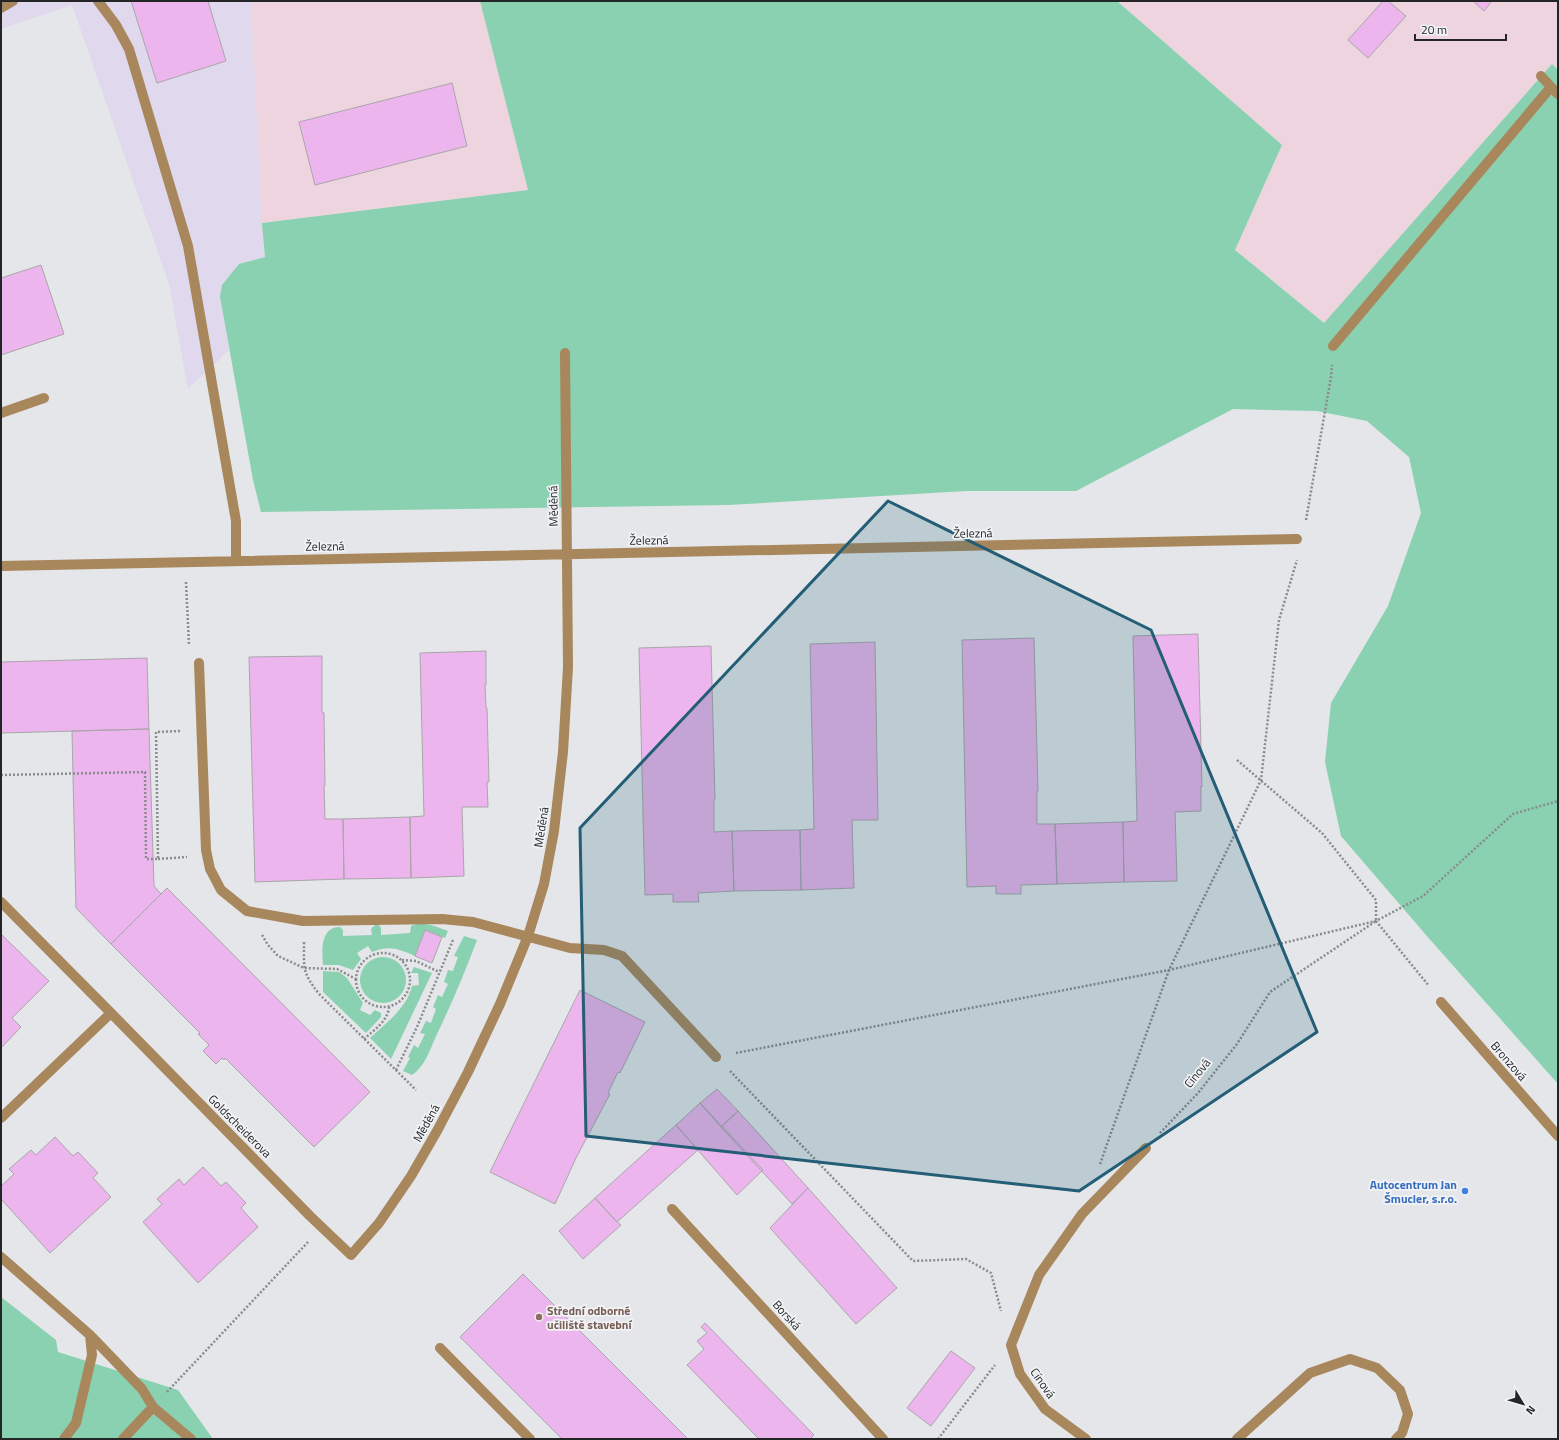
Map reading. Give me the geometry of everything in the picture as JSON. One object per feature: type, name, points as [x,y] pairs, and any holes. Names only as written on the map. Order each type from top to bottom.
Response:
[{"type":"street","points":[[1,8],[13,1]]},
{"type":"street","points":[[98,1],[116,25],[129,49],[188,246],[236,521],[236,561]]},
{"type":"street","points":[[1333,346],[1554,91],[1541,76]]},
{"type":"street","name":"Měděná","points":[[351,1255],[379,1223],[411,1176],[468,1072],[500,1004],[528,936],[544,884],[554,831],[563,752],[568,667],[565,353]]},
{"type":"street","points":[[1,412],[44,398]]},
{"type":"street","name":"Železná","points":[[1,566],[1297,539]]},
{"type":"street","points":[[199,663],[206,850],[210,869],[221,890],[247,911],[303,921],[442,919],[473,922],[570,948],[604,950],[622,956],[716,1057]]},
{"type":"street","name":"Goldscheiderova","points":[[1,902],[351,1255]]},
{"type":"street","name":"Bronzová","points":[[1441,1002],[1558,1136]]},
{"type":"street","points":[[1,1118],[111,1013]]},
{"type":"street","points":[[1011,1345],[1039,1275],[1082,1214],[1146,1148]]},
{"type":"street","name":"Borská","points":[[672,1209],[883,1439]]},
{"type":"street","points":[[1,1257],[90,1335],[142,1389],[153,1407],[191,1439]]},
{"type":"street","points":[[64,1439],[76,1423],[92,1355],[90,1335]]},
{"type":"street","name":"Cínová","points":[[1011,1345],[1020,1374],[1045,1409],[1086,1439]]},
{"type":"street","points":[[440,1348],[530,1439]]},
{"type":"street","points":[[1237,1439],[1310,1373],[1350,1359],[1377,1368],[1400,1390],[1408,1414],[1402,1432],[1396,1439]]},
{"type":"street","points":[[123,1439],[153,1407]]},
{"type":"path","points":[[1306,522],[1331,377],[1333,346]]},
{"type":"path","points":[[1098,1169],[1169,970],[1261,780],[1279,620],[1299,553]]},
{"type":"path","points":[[185,562],[190,656],[199,663]]},
{"type":"path","points":[[158,859],[156,732],[202,731]]},
{"type":"path","points":[[1237,760],[1322,833],[1376,900],[1376,921],[1441,1002]]},
{"type":"path","points":[[1,775],[145,772],[146,859],[179,858]]},
{"type":"path","points":[[716,1057],[1169,970],[1376,921],[1423,896],[1513,814],[1558,802]]},
{"type":"path","points":[[247,911],[268,945],[278,956],[304,968],[337,969],[356,979]]},
{"type":"path","points":[[303,921],[304,968],[309,981],[319,994],[416,1090]]},
{"type":"path","points":[[396,1070],[417,1027],[453,940],[459,921]]},
{"type":"path","name":"Cínová","points":[[1146,1148],[1198,1093],[1232,1050],[1270,992],[1376,921]]},
{"type":"path","points":[[402,960],[409,972],[410,986],[403,999],[389,1007],[377,1006],[365,1000],[357,988],[356,979],[358,969],[364,962],[375,954],[389,954],[402,960],[416,961],[439,972]]},
{"type":"path","points":[[364,1039],[383,1022],[388,1013],[389,1007]]},
{"type":"path","points":[[716,1057],[913,1261],[966,1259],[991,1272],[1011,1345],[938,1439]]},
{"type":"path","points":[[153,1407],[322,1227]]},
{"type":"highlighted area","points":[[888,501],[1151,630],[1317,1032],[1079,1191],[586,1136],[580,828]]},
{"type":"shaded area","points":[[1,1],[251,1],[265,257],[239,264],[220,297],[229,350],[188,389],[169,284],[72,5],[1,29]]},
{"type":"shaded area","points":[[251,1],[480,1],[528,190],[262,223]]},
{"type":"shaded area","points":[[1117,1],[1558,1],[1558,70],[1552,64],[1324,323],[1235,250],[1282,145]]},
{"type":"green space","points":[[480,1],[1117,1],[1282,145],[1235,250],[1324,323],[1552,64],[1558,70],[1558,1084],[1426,935],[1341,836],[1325,762],[1331,703],[1388,606],[1421,513],[1409,457],[1367,421],[1317,411],[1233,409],[1076,491],[966,491],[728,505],[261,512],[253,480],[220,297],[222,285],[239,264],[265,257],[262,223],[528,190]]},
{"type":"green space","points":[[376,924],[381,928],[381,935],[410,933],[411,926],[415,924],[430,925],[448,931],[445,938],[425,930],[415,956],[404,951],[389,948],[372,952],[368,946],[357,953],[361,959],[353,970],[339,965],[323,965],[322,953],[324,941],[329,931],[333,928],[340,927],[343,930],[343,936],[372,935],[371,929]]},
{"type":"green space","points":[[464,936],[477,940],[427,1056],[421,1067],[412,1075],[403,1071],[410,1058],[408,1057],[414,1045],[418,1048],[425,1034],[420,1033],[426,1021],[431,1023],[436,1009],[433,1007],[438,995],[442,997],[448,984],[444,982],[448,970],[453,971],[458,957],[454,956]]},
{"type":"green space","points":[[383,957],[396,961],[402,967],[406,980],[402,993],[396,999],[383,1003],[370,999],[364,993],[360,980],[364,967],[370,961]]},
{"type":"green space","points":[[414,967],[432,973],[391,1059],[370,1038],[401,1008],[406,1001],[412,986],[419,985],[418,973],[411,973]]},
{"type":"green space","points":[[323,971],[339,972],[347,978],[363,1003],[360,1010],[370,1015],[375,1010],[381,1013],[381,1017],[366,1033],[323,992]]},
{"type":"green space","points":[[1,1297],[56,1340],[58,1352],[178,1390],[213,1439],[1,1439]]},
{"type":"building","points":[[131,1],[208,1],[226,61],[157,83]]},
{"type":"building","points":[[1383,1],[1388,1],[1406,16],[1368,58],[1348,40]]},
{"type":"building","points":[[1473,1],[1492,1],[1484,11]]},
{"type":"building","points":[[452,83],[467,146],[315,185],[299,122]]},
{"type":"building","points":[[41,265],[64,334],[1,355],[1,278]]},
{"type":"building","points":[[1198,634],[1202,787],[1201,786],[1201,811],[1175,812],[1177,881],[1124,882],[1123,822],[1137,821],[1133,636]]},
{"type":"building","points":[[1034,638],[1038,791],[1037,824],[1055,824],[1057,884],[1021,885],[1021,894],[996,894],[996,886],[967,887],[962,640]]},
{"type":"building","points":[[875,642],[878,820],[852,820],[854,888],[801,890],[800,830],[814,829],[810,644]]},
{"type":"building","points":[[711,646],[715,799],[714,832],[732,831],[734,891],[698,893],[699,902],[673,902],[673,894],[645,895],[639,648]]},
{"type":"building","points":[[486,651],[485,685],[489,782],[487,782],[488,807],[462,807],[464,876],[411,878],[410,817],[424,816],[420,653]]},
{"type":"building","points":[[322,656],[325,819],[343,819],[344,879],[255,882],[249,657]]},
{"type":"building","points":[[147,658],[149,729],[1,733],[1,662]]},
{"type":"building","points":[[149,729],[154,886],[161,894],[111,944],[76,908],[72,731]]},
{"type":"building","points":[[410,817],[411,878],[344,879],[343,819]]},
{"type":"building","points":[[1123,822],[1124,882],[1057,884],[1055,824]]},
{"type":"building","points":[[800,830],[801,890],[734,891],[732,831]]},
{"type":"building","points":[[167,888],[370,1092],[314,1147],[225,1058],[224,1060],[222,1058],[216,1064],[203,1051],[209,1045],[198,1034],[200,1033],[111,944]]},
{"type":"building","points":[[425,930],[442,937],[432,963],[415,956]]},
{"type":"building","points":[[1,934],[49,981],[12,1018],[21,1027],[1,1048]]},
{"type":"building","points":[[580,990],[645,1022],[620,1073],[618,1072],[608,1093],[610,1094],[576,1158],[555,1204],[490,1172]]},
{"type":"building","points":[[717,1089],[738,1111],[721,1127],[700,1103]]},
{"type":"building","points":[[700,1103],[763,1170],[737,1195],[676,1125]]},
{"type":"building","points":[[738,1111],[808,1188],[792,1204],[721,1127]]},
{"type":"building","points":[[676,1125],[698,1150],[617,1222],[595,1198]]},
{"type":"building","points":[[55,1137],[73,1156],[78,1152],[98,1173],[93,1178],[111,1197],[50,1253],[1,1199],[1,1186],[14,1174],[9,1169],[31,1150],[36,1155]]},
{"type":"building","points":[[203,1167],[221,1186],[226,1182],[246,1203],[241,1208],[258,1227],[198,1283],[143,1222],[162,1204],[157,1199],[179,1179],[184,1185]]},
{"type":"building","points":[[808,1188],[897,1288],[856,1324],[770,1228]]},
{"type":"building","points":[[595,1198],[621,1225],[583,1259],[559,1231]]},
{"type":"building","points":[[523,1274],[688,1439],[562,1439],[460,1337]]},
{"type":"building","points":[[705,1323],[814,1435],[810,1439],[759,1439],[687,1365],[704,1349],[697,1341],[707,1333],[701,1327]]},
{"type":"building","points":[[951,1351],[975,1368],[931,1426],[907,1408]]},
{"type":"place","name":"Autocentrum Jan Šmucler, s.r.o.","points":[[1465,1191]]},
{"type":"place","name":"Střední odborné učiliště stavební","points":[[539,1317]]}]
